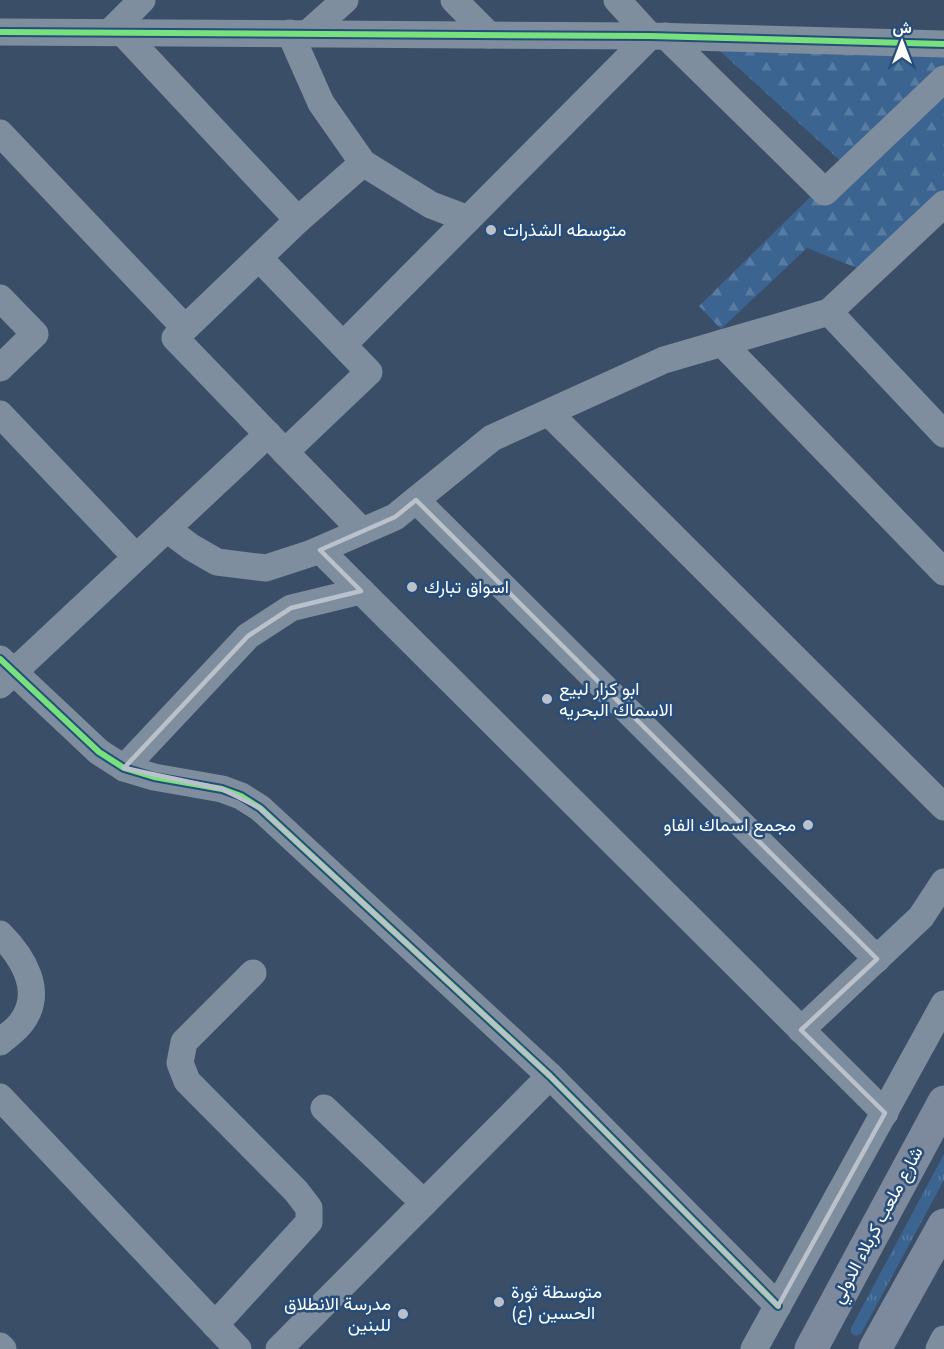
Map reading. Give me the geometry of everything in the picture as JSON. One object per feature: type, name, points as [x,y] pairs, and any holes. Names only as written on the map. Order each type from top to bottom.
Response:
[{"type":"main road","name":"شارع ملعب كربلاء الدولي","points":[[816,1346],[944,1102]]},
{"type":"main road","points":[[875,1349],[944,1225]]},
{"type":"street","points":[[116,32],[142,0]]},
{"type":"street","points":[[299,33],[345,0]]},
{"type":"street","points":[[454,0],[489,35]]},
{"type":"street","points":[[617,0],[825,192],[944,79]]},
{"type":"street","points":[[0,32],[658,36],[944,44]]},
{"type":"street","points":[[116,32],[298,220]]},
{"type":"street","points":[[299,33],[321,103],[363,163],[431,205],[468,219]]},
{"type":"street","points":[[343,345],[468,219],[658,36]]},
{"type":"street","points":[[0,133],[185,328]]},
{"type":"street","points":[[362,531],[175,338],[298,220],[363,163]]},
{"type":"street","points":[[166,529],[217,562],[266,568],[320,550],[395,517],[492,438],[664,360],[829,312],[944,204]]},
{"type":"street","points":[[259,258],[369,372],[166,529],[136,558],[4,672],[99,752],[124,768],[154,777],[222,789],[241,796],[260,808],[550,1076],[778,1306]]},
{"type":"street","points":[[0,298],[35,334],[0,368]]},
{"type":"street","points":[[829,312],[944,434]]},
{"type":"street","points":[[722,343],[944,572]]},
{"type":"street","points":[[549,413],[944,807]]},
{"type":"street","points":[[0,414],[136,558]]},
{"type":"street","points":[[416,500],[877,959]]},
{"type":"street","points":[[320,550],[885,1113]]},
{"type":"street","points":[[124,768],[248,636],[291,608],[361,591]]},
{"type":"street","points":[[801,1030],[921,917],[944,882]]},
{"type":"street","points":[[0,934],[14,948],[29,973],[32,1001],[21,1022],[0,1042]]},
{"type":"street","points":[[215,1325],[309,1222],[309,1208],[296,1191],[187,1081],[180,1063],[184,1042],[253,973]]},
{"type":"street","points":[[754,1349],[944,1004]]},
{"type":"street","points":[[283,1347],[550,1076]]},
{"type":"street","points":[[0,1097],[238,1349]]},
{"type":"street","points":[[324,1108],[424,1203]]},
{"type":"street","points":[[939,1349],[944,1339]]},
{"type":"street","points":[[0,1346],[3,1349]]},
{"type":"highlighted area","points":[[416,500],[877,959],[801,1030],[885,1113],[778,1306],[550,1076],[260,808],[222,789],[124,768],[248,636],[291,608],[361,591],[320,550],[395,517]]},
{"type":"green space","points":[[720,51],[944,51],[944,197],[867,272],[807,248],[721,329],[699,306],[844,164]]},
{"type":"green space","points":[[944,1154],[944,1180],[861,1334],[855,1336],[851,1333],[851,1328]]},
{"type":"cycle path","points":[[0,32],[650,36],[944,44]]},
{"type":"cycle path","points":[[0,659],[99,752],[124,768],[154,777],[222,789],[241,796],[260,808],[550,1076],[778,1306]]},
{"type":"place","name":"متوسطه الشذرات","points":[[491,230]]},
{"type":"place","name":"اسواق تبارك","points":[[412,587]]},
{"type":"place","name":"ابو كرار لبيع الاسماك البحريه","points":[[547,699]]},
{"type":"place","name":"مجمع اسماك الفاو","points":[[808,825]]},
{"type":"place","name":"متوسطة ثورة الحسين (ع)","points":[[499,1302]]},
{"type":"place","name":"مدرسة الانطلاق للبنين","points":[[403,1314]]}]
